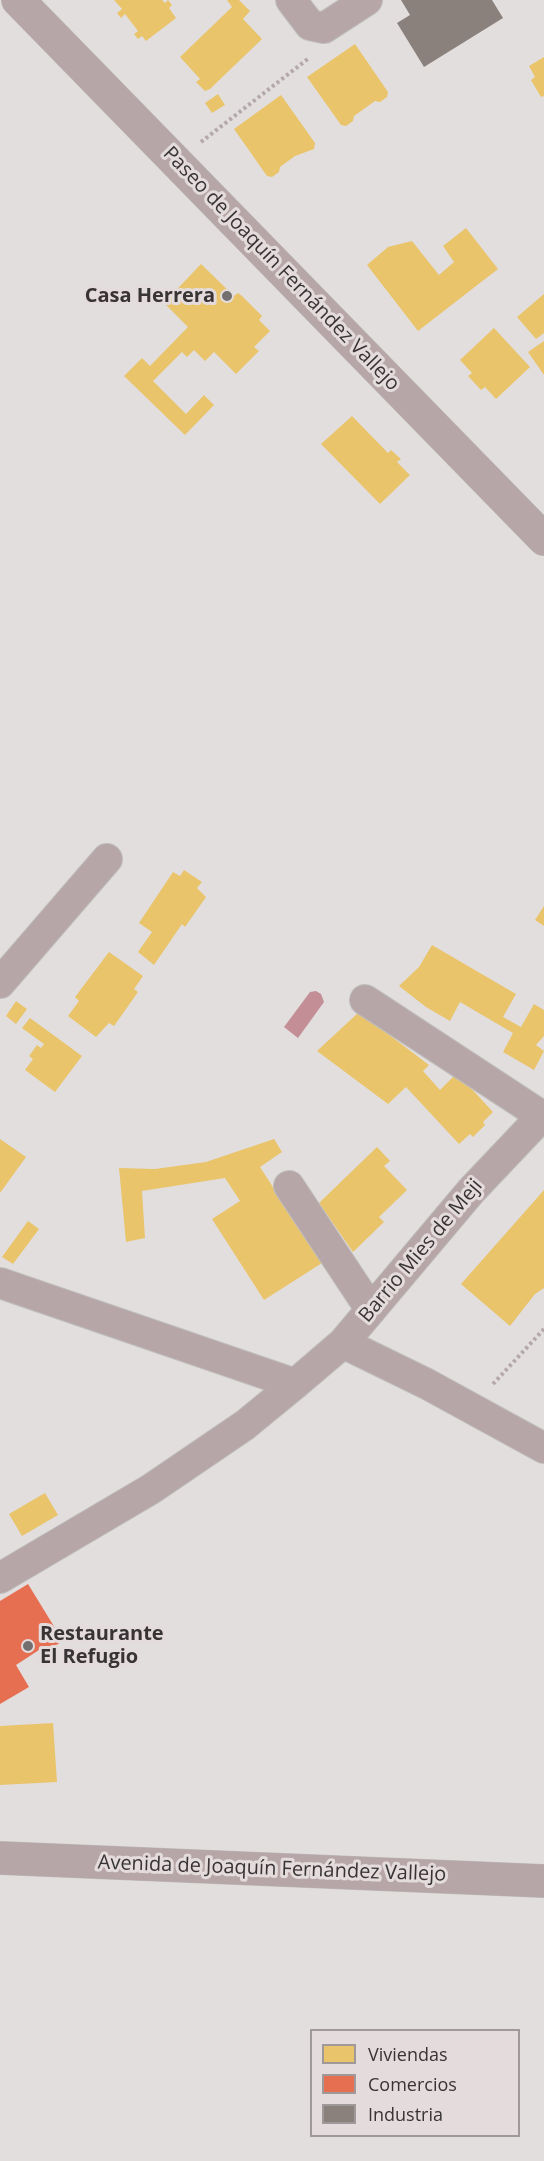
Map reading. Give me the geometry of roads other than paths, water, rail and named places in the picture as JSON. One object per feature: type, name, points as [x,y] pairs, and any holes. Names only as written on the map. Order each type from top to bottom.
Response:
[{"type":"street","name":"Paseo de Joaquín Fernández Vallejo","points":[[18,0],[544,539]]},
{"type":"street","points":[[291,0],[310,25],[324,28],[367,0]]},
{"type":"street","points":[[0,982],[107,859]]},
{"type":"street","points":[[365,1000],[543,1115]]},
{"type":"street","name":"Barrio Mies de Meji","points":[[0,1578],[151,1489],[246,1425],[295,1384],[343,1343],[471,1191],[543,1115]]},
{"type":"street","points":[[289,1186],[371,1310]]},
{"type":"street","points":[[0,1283],[295,1384]]},
{"type":"street","points":[[343,1343],[387,1363],[544,1449]]},
{"type":"street","name":"Avenida de Joaquín Fernández Vallejo","points":[[0,1858],[544,1881]]},
{"type":"place","name":"Casa Herrera","points":[[227,296]]},
{"type":"place","name":"Restaurante El Refugio","points":[[28,1646]]}]
